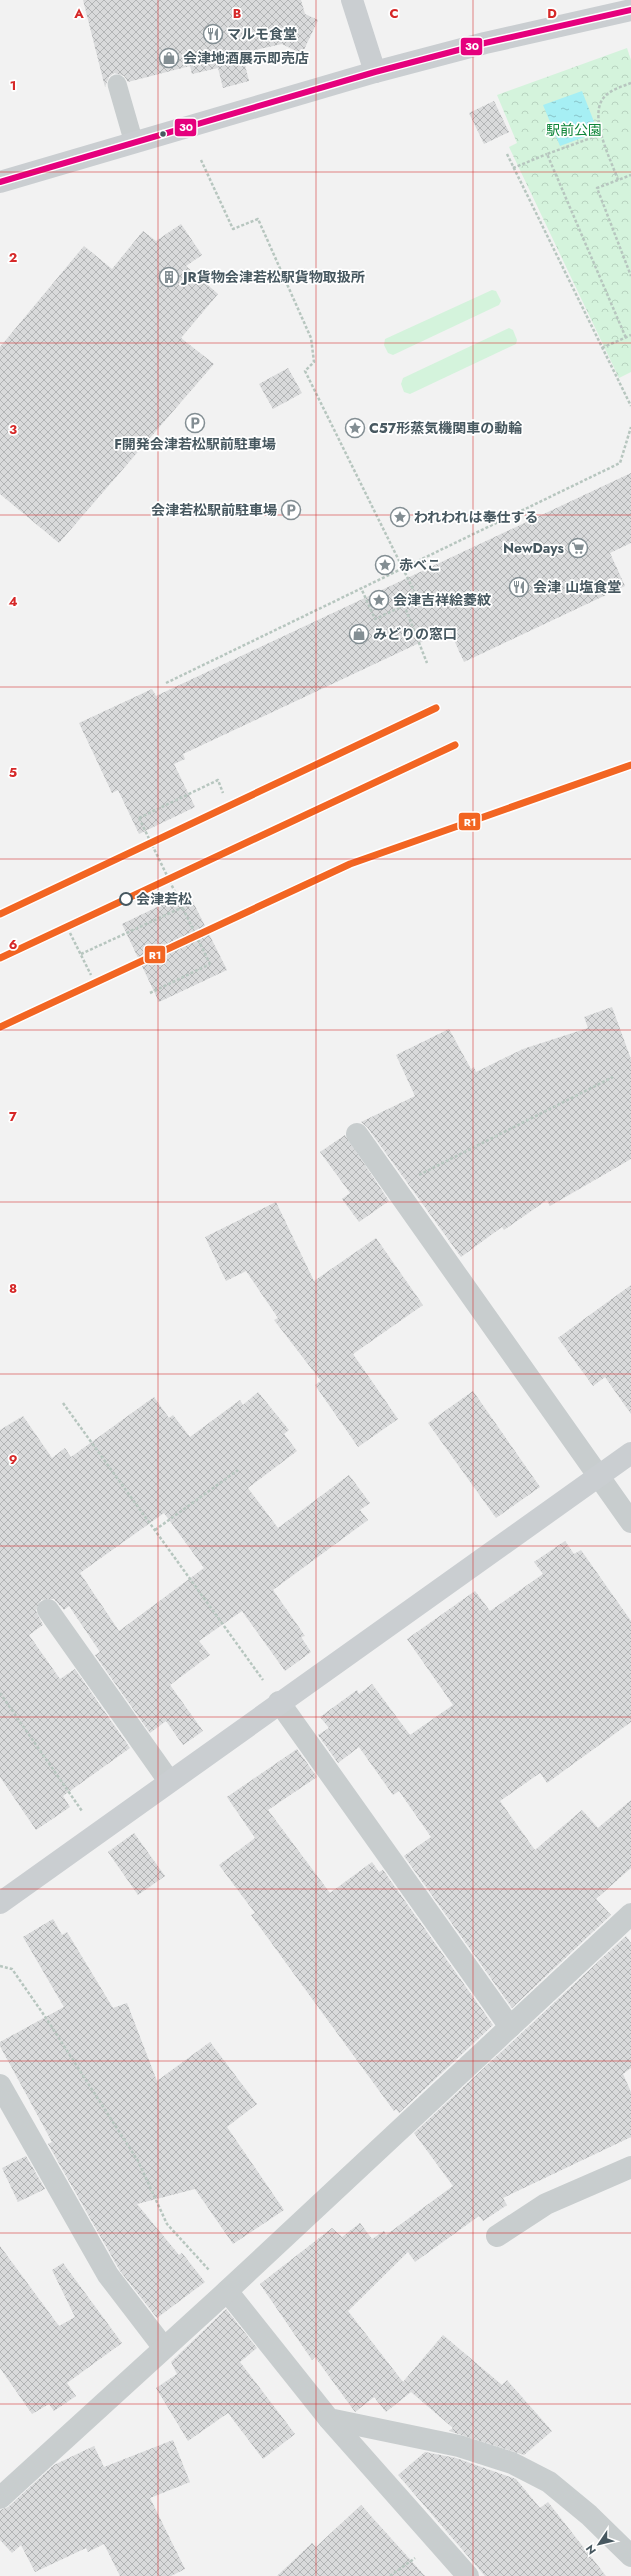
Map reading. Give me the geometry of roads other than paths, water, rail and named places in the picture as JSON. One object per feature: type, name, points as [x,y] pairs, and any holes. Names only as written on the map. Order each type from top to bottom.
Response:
[{"type":"street","points":[[352,0],[374,72]]},
{"type":"street","points":[[0,182],[374,72],[485,43],[631,10]]},
{"type":"street","points":[[357,1134],[631,1522]]},
{"type":"street","points":[[0,1903],[279,1702],[631,1453]]},
{"type":"street","points":[[48,1610],[169,1781]]},
{"type":"street","points":[[279,1702],[510,2027]]},
{"type":"street","points":[[0,2498],[227,2291],[631,1914]]},
{"type":"street","points":[[0,2085],[108,2275],[164,2348]]},
{"type":"street","points":[[497,2236],[546,2204],[631,2167]]},
{"type":"street","points":[[227,2291],[329,2419],[468,2576]]},
{"type":"street","points":[[329,2419],[459,2446],[512,2463],[549,2482],[589,2515],[631,2556]]},
{"type":"lane","points":[[117,84],[134,143]]},
{"type":"water","points":[[582,91],[598,132],[560,146],[543,105]]},
{"type":"railway","points":[[0,958],[455,745]]},
{"type":"place","name":"マルモ食堂","points":[[213,34]]},
{"type":"place","name":"会津地酒展示即売店","points":[[169,58]]},
{"type":"place","name":"JR貨物会津若松駅貨物取扱所","points":[[169,277]]},
{"type":"place","name":"F開発会津若松駅前駐車場","points":[[195,423]]},
{"type":"place","name":"C57形蒸気機関車の動輪","points":[[355,428]]},
{"type":"place","name":"会津若松駅前駐車場","points":[[291,510]]},
{"type":"place","name":"われわれは奉仕する","points":[[400,517]]},
{"type":"place","name":"NewDays","points":[[578,548]]},
{"type":"place","name":"赤べこ","points":[[385,565]]},
{"type":"place","name":"会津 山塩食堂","points":[[519,587]]},
{"type":"place","name":"会津吉祥絵菱紋","points":[[379,600]]},
{"type":"place","name":"みどりの窓口","points":[[359,634]]},
{"type":"place","name":"会津若松","points":[[126,899]]},
{"type":"park label","name":"駅前公園","points":[[574,130]]}]
